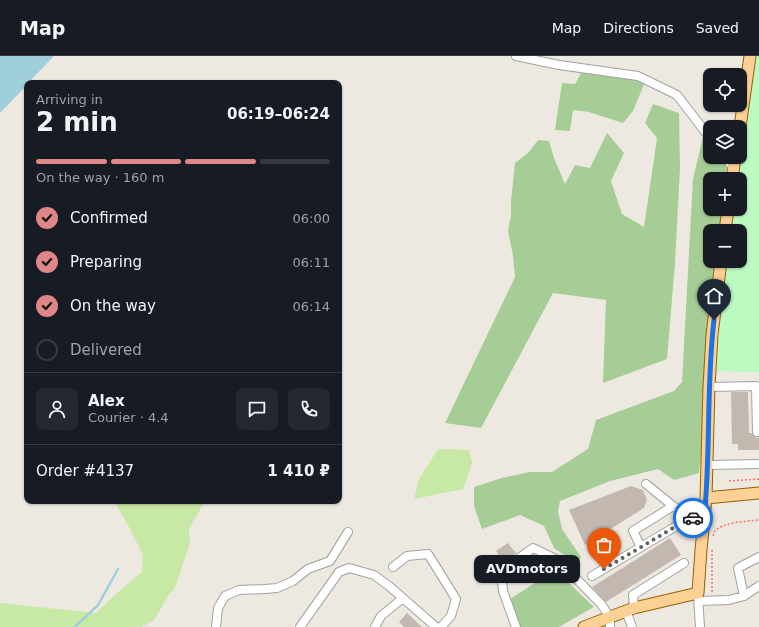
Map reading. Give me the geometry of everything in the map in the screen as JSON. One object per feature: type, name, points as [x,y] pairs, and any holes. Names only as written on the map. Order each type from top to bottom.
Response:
[{"type":"main road","points":[[741,120],[750,56]]},
{"type":"main road","points":[[584,627],[610,622],[630,609],[698,597],[700,550],[708,465],[709,387],[712,335],[720,268]]},
{"type":"main road","points":[[706,498],[759,493]]},
{"type":"street","points":[[516,56],[559,65],[638,76],[677,95],[703,129]]},
{"type":"street","points":[[709,387],[756,386],[757,432],[759,432]]},
{"type":"street","points":[[708,465],[759,464]]},
{"type":"street","points":[[646,484],[690,518],[704,520]]},
{"type":"street","points":[[641,547],[633,531],[673,506]]},
{"type":"street","points":[[592,576],[690,518]]},
{"type":"street","points":[[216,627],[218,608],[225,596],[239,590],[277,588],[293,581],[308,569],[330,560],[348,532]]},
{"type":"street","points":[[516,627],[503,591],[500,571],[533,548],[558,560],[601,604],[610,622]]},
{"type":"street","points":[[393,566],[407,556],[428,554],[456,599],[451,616],[441,627]]},
{"type":"street","points":[[744,596],[738,568],[759,557]]},
{"type":"street","points":[[330,560],[339,572]]},
{"type":"street","points":[[632,627],[630,609],[633,595],[684,563]]},
{"type":"street","points":[[300,627],[339,572],[349,568],[374,575],[389,586],[436,627]]},
{"type":"street","points":[[700,627],[698,597],[712,601],[729,600],[744,596],[759,586]]},
{"type":"street","points":[[375,627],[381,616],[402,598]]},
{"type":"path","points":[[729,481],[759,479]]},
{"type":"path","points":[[712,539],[714,531],[720,527],[729,524],[759,520]]},
{"type":"path","points":[[712,544],[712,601]]},
{"type":"green space","points":[[757,56],[759,56],[759,372],[712,371],[726,268],[747,268],[747,224],[732,224],[733,216],[747,216],[747,172],[739,172],[740,164],[747,164],[747,121]]},
{"type":"green space","points":[[585,66],[645,82],[633,111],[623,123],[589,112],[573,110],[570,131],[555,130],[562,83],[575,84]]},
{"type":"green space","points":[[653,104],[679,113],[680,168],[675,263],[667,359],[603,383],[606,300],[553,293],[481,428],[445,423],[515,277],[508,230],[511,216],[515,163],[528,153],[538,140],[549,141],[554,158],[565,184],[575,165],[590,168],[607,133],[624,153],[611,181],[622,214],[644,227],[657,138],[645,123]]},
{"type":"green space","points":[[703,137],[703,164],[727,164],[726,172],[703,172],[703,216],[721,216],[721,224],[703,224],[703,268],[717,268],[699,473],[674,480],[658,469],[610,481],[560,501],[558,511],[562,529],[581,557],[578,564],[554,548],[544,526],[520,515],[482,529],[474,506],[474,487],[502,478],[529,472],[552,472],[588,449],[596,420],[674,391],[682,382],[693,179]]},
{"type":"green space","points":[[438,449],[469,450],[472,463],[463,489],[414,499],[419,479]]},
{"type":"green space","points":[[116,504],[203,504],[189,529],[190,544],[174,590],[170,593],[154,620],[142,627],[0,627],[0,603],[96,613],[142,572],[143,555]]},
{"type":"green space","points":[[555,570],[594,607],[559,627],[521,627],[510,599]]},
{"type":"water","points":[[0,56],[54,56],[31,80],[24,80],[24,88],[0,113]]},
{"type":"building","points":[[731,392],[748,392],[749,433],[752,433],[755,437],[759,438],[759,450],[738,450],[738,444],[732,444]]},
{"type":"building","points":[[631,486],[643,490],[647,500],[644,508],[585,545],[569,510]]},
{"type":"building","points":[[670,538],[681,555],[606,602],[592,587]]},
{"type":"building","points":[[508,543],[516,553],[504,562],[496,551]]},
{"type":"building","points":[[522,562],[530,573],[518,582],[510,571]]},
{"type":"building","points":[[407,613],[422,627],[404,627],[399,622]]},
{"type":"waterway","points":[[75,627],[98,605],[118,569]]},
{"type":"way so far","points":[[604,569],[690,518],[693,518]]},
{"type":"place","name":"AVDmotors","points":[[604,569]]},
{"type":"route","points":[[693,518],[704,520],[708,465],[709,387],[714,320]]}]
